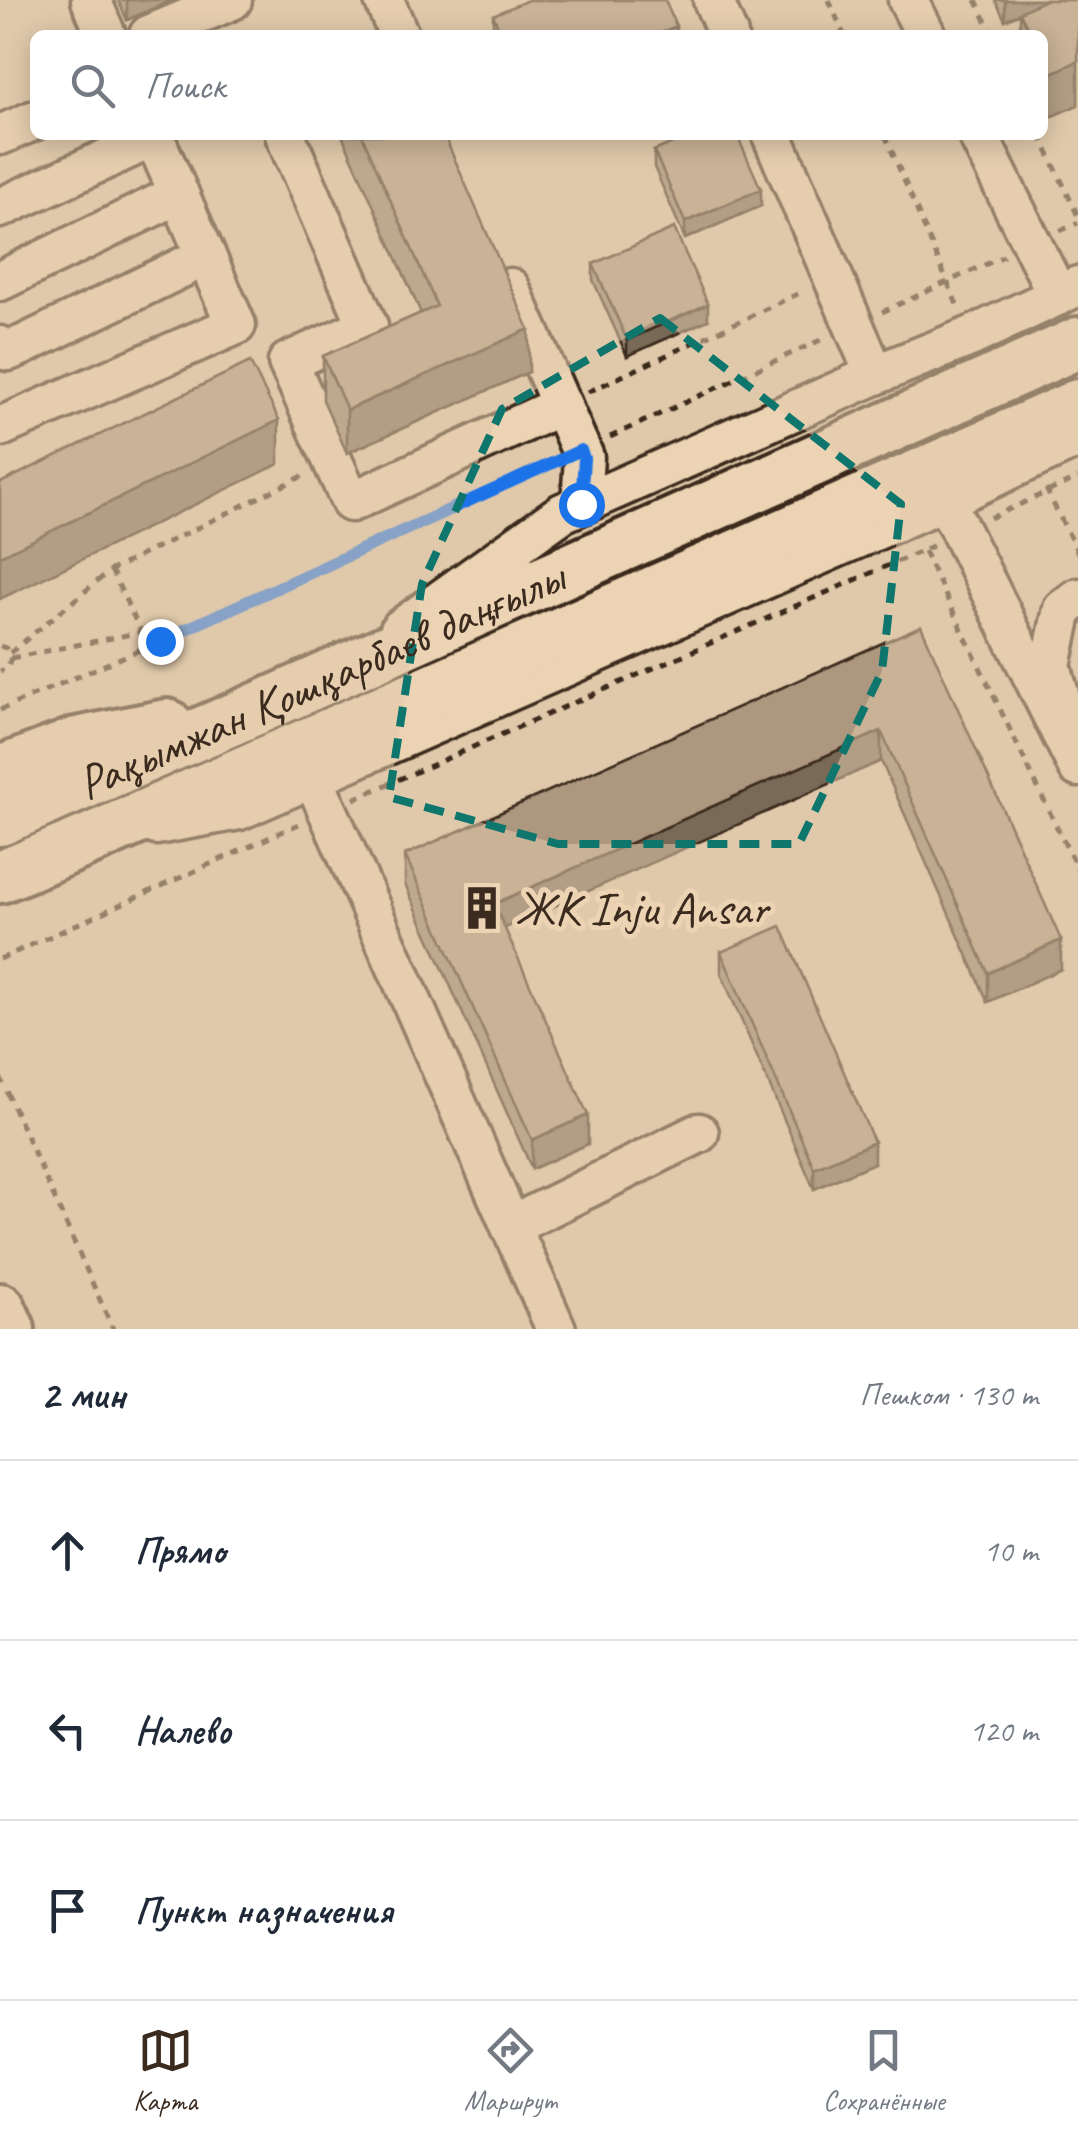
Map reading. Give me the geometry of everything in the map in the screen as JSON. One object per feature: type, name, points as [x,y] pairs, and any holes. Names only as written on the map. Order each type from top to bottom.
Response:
[{"type":"main road","name":"Рақымжан Қошқарбаев даңғылы","points":[[0,820],[1078,343]]},
{"type":"main road","name":"Рақымжан Қошқарбаев даңғылы","points":[[0,877],[1078,405]]},
{"type":"main road","points":[[0,772],[77,743],[260,707]]},
{"type":"main road","points":[[0,1310],[9,1329]]},
{"type":"street","points":[[91,0],[104,30]]},
{"type":"street","points":[[161,30],[232,0]]},
{"type":"street","points":[[384,0],[398,30]]},
{"type":"street","points":[[713,0],[726,30]]},
{"type":"street","points":[[908,0],[923,30]]},
{"type":"street","points":[[0,135],[30,122]]},
{"type":"street","points":[[0,208],[145,140]]},
{"type":"street","points":[[0,427],[236,325],[156,140]]},
{"type":"street","points":[[287,140],[368,326],[288,362],[351,502],[562,404]]},
{"type":"street","points":[[774,140],[875,375]]},
{"type":"street","points":[[341,672],[562,513],[1068,291],[981,140]]},
{"type":"street","points":[[0,281],[180,194]]},
{"type":"street","points":[[0,346],[8,351],[23,345],[206,256]]},
{"type":"street","points":[[499,262],[584,458],[581,504]]},
{"type":"street","points":[[100,835],[321,794],[953,516],[1078,438]]},
{"type":"street","points":[[953,516],[1078,767]]},
{"type":"street","points":[[1078,598],[1063,609],[1051,665],[1078,759]]},
{"type":"street","points":[[321,794],[556,1329]]},
{"type":"street","points":[[511,1226],[699,1134]]},
{"type":"path","points":[[830,0],[842,30]]},
{"type":"path","points":[[976,0],[991,30]]},
{"type":"path","points":[[887,140],[972,336]]},
{"type":"path","points":[[1042,140],[1078,216]]},
{"type":"path","points":[[0,710],[946,282]]},
{"type":"path","points":[[562,404],[812,288]]},
{"type":"path","points":[[0,671],[7,668],[10,656],[111,570],[332,461]]},
{"type":"path","points":[[0,960],[321,794],[924,550],[953,516],[1047,491],[1078,478]]},
{"type":"path","points":[[1047,491],[1078,553]]},
{"type":"path","points":[[924,550],[1078,871]]},
{"type":"path","points":[[111,570],[148,646]]},
{"type":"path","points":[[10,656],[142,632]]},
{"type":"path","points":[[0,646],[10,656]]},
{"type":"path","points":[[0,1077],[112,1329]]},
{"type":"highlighted area","points":[[660,318],[901,504],[882,671],[799,844],[558,844],[389,797],[422,584],[502,409]]},
{"type":"building","points":[[528,0],[665,0],[676,26],[667,30],[500,30],[493,15]]},
{"type":"building","points":[[1045,0],[1078,0],[1078,61],[1050,74],[1048,30],[1029,30],[1020,12]]},
{"type":"building","points":[[364,140],[446,140],[529,329],[347,410],[323,356],[437,306]]},
{"type":"building","points":[[679,140],[739,140],[761,189],[685,222],[654,151]]},
{"type":"building","points":[[674,228],[708,304],[627,340],[593,264]]},
{"type":"building","points":[[250,362],[279,420],[0,556],[0,483]]},
{"type":"building","name":"ЖК Inju Ansar","points":[[921,626],[1061,940],[988,973],[881,731],[494,904],[588,1115],[532,1140],[405,855]]},
{"type":"building","points":[[781,926],[874,1142],[814,1168],[721,952]]},
{"type":"place","name":"ЖК Inju Ansar","points":[[482,908]]},
{"type":"route","points":[[160,641],[581,450],[581,504]]}]
